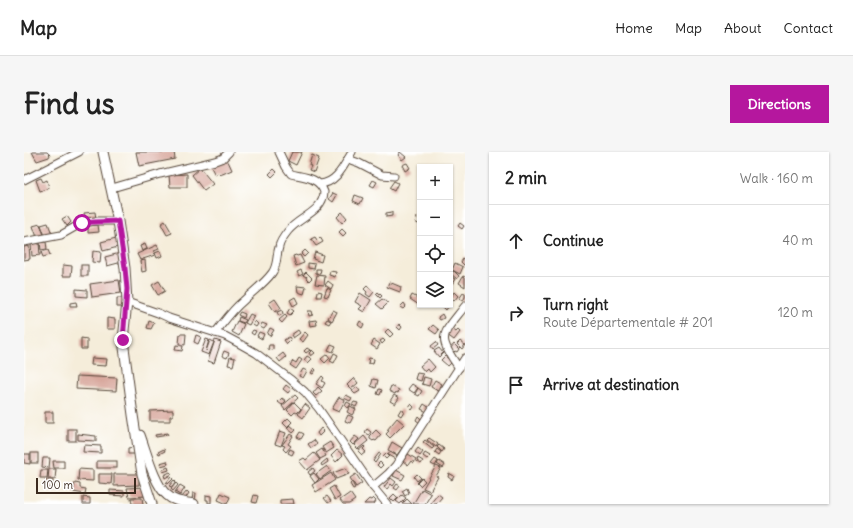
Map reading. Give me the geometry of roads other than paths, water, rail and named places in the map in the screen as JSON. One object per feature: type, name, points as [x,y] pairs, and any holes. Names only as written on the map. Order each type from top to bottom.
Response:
[{"type":"main road","points":[[102,152],[112,188],[125,268],[126,302],[124,345],[142,474],[152,504]]},
{"type":"main road","points":[[133,415],[160,489],[173,499],[194,504]]},
{"type":"street","points":[[24,180],[79,152]]},
{"type":"street","points":[[112,188],[160,174],[215,161],[223,158],[229,152]]},
{"type":"street","points":[[215,333],[233,311],[271,274],[276,263],[279,246],[282,239],[291,227],[313,212],[323,198],[324,192],[320,184],[308,177],[291,174],[279,152]]},
{"type":"street","points":[[320,184],[329,183],[352,152]]},
{"type":"street","points":[[348,159],[359,162],[382,175],[394,176]]},
{"type":"street","points":[[24,242],[61,235],[82,223],[118,221]]},
{"type":"street","points":[[126,302],[215,333],[256,353],[304,392],[319,409],[373,487],[387,504]]},
{"type":"street","points":[[458,368],[446,349],[443,339],[446,330],[465,306]]},
{"type":"street","points":[[373,487],[396,465],[465,358]]}]
